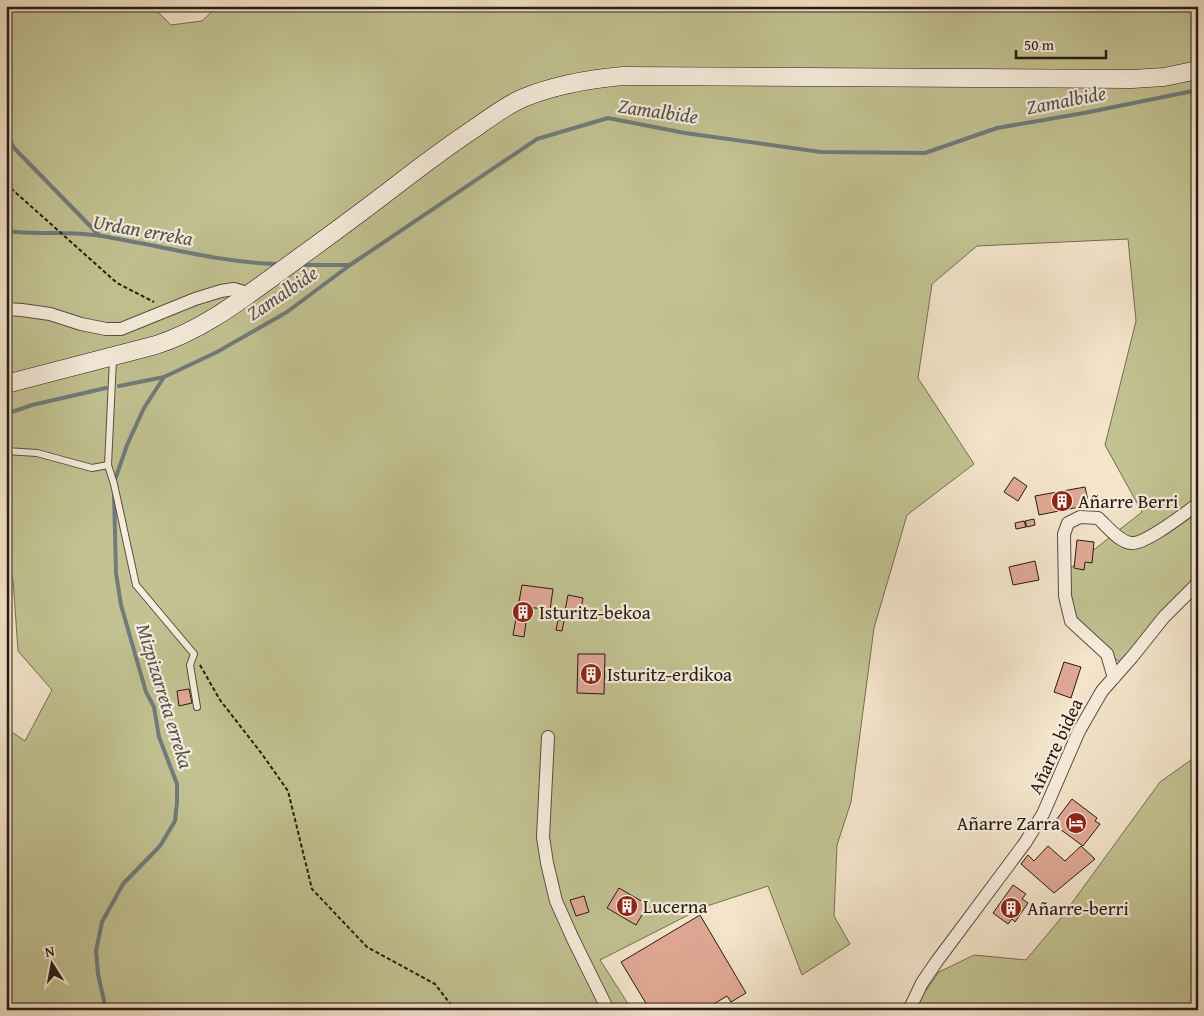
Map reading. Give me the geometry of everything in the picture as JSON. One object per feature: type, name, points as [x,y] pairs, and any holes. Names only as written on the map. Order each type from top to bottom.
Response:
[{"type":"main road","points":[[6,384],[175,339],[198,327],[250,294],[438,153],[489,118],[522,99],[575,82],[623,76],[1132,79],[1164,77],[1198,70]]},
{"type":"street","points":[[6,310],[50,314],[81,324],[106,329],[121,329],[221,291],[234,289],[250,294]]},
{"type":"street","points":[[1114,678],[1107,654],[1071,621],[1065,596],[1064,534],[1068,523],[1080,517],[1098,518],[1119,538],[1131,544],[1144,540],[1198,504]]},
{"type":"street","name":"Añarre bidea","points":[[909,1010],[922,983],[932,968],[1044,814],[1079,731],[1102,691],[1164,617],[1198,582]]},
{"type":"street","points":[[548,737],[543,837],[547,863],[556,900],[608,1010]]},
{"type":"lane","points":[[113,356],[108,465],[114,484],[136,585],[194,654],[190,666],[197,707]]},
{"type":"lane","points":[[6,451],[37,453],[92,468],[108,465]]},
{"type":"path","points":[[6,184],[118,283],[168,310]]},
{"type":"path","points":[[194,654],[220,700],[288,791],[312,889],[367,947],[435,984],[455,1010]]},
{"type":"green space","points":[[6,6],[152,6],[171,25],[202,21],[218,6],[1198,6],[1198,587],[1125,667],[1074,622],[1063,574],[1142,512],[1105,445],[1136,321],[1128,239],[977,246],[932,284],[918,378],[974,464],[907,515],[874,628],[851,802],[837,845],[834,916],[850,944],[802,975],[768,886],[704,907],[600,960],[632,1010],[6,1010],[6,728],[25,741],[52,690],[18,651],[13,579],[6,574]]},
{"type":"green space","points":[[1198,755],[1198,1010],[912,1010],[939,972],[974,955],[1026,960],[1061,918],[1160,782]]},
{"type":"building","points":[[1014,477],[1027,486],[1018,501],[1004,492]]},
{"type":"building","name":"Añarre Berri","points":[[1085,487],[1089,505],[1039,515],[1035,496]]},
{"type":"building","points":[[1034,519],[1035,525],[1027,527],[1025,521]]},
{"type":"building","points":[[1024,521],[1026,527],[1016,529],[1015,523]]},
{"type":"building","points":[[1077,540],[1094,542],[1092,563],[1085,562],[1084,570],[1074,568]]},
{"type":"building","points":[[1035,561],[1039,580],[1013,585],[1009,567]]},
{"type":"building","name":"Isturitz-bekoa","points":[[522,585],[553,589],[550,610],[528,607],[524,637],[513,635]]},
{"type":"building","points":[[568,595],[583,598],[579,619],[564,616]]},
{"type":"building","points":[[558,620],[564,621],[562,631],[556,630]]},
{"type":"building","name":"Isturitz-erdikoa","points":[[578,654],[605,654],[604,694],[577,693]]},
{"type":"building","points":[[1064,662],[1081,667],[1071,698],[1054,692]]},
{"type":"building","points":[[189,689],[192,703],[179,706],[177,691]]},
{"type":"building","name":"Añarre Zarra","points":[[1072,799],[1097,818],[1095,821],[1100,824],[1083,846],[1053,824]]},
{"type":"building","points":[[1048,846],[1065,861],[1081,846],[1095,859],[1054,893],[1021,864],[1028,855],[1034,861]]},
{"type":"building","name":"Añarre-berri","points":[[1013,885],[1026,894],[1022,899],[1028,903],[1015,922],[1012,919],[1008,924],[993,913]]},
{"type":"building","name":"Lucerna","points":[[619,888],[648,905],[636,925],[607,908]]},
{"type":"building","points":[[584,896],[589,912],[576,916],[570,900]]},
{"type":"building","points":[[700,915],[746,993],[731,1002],[727,996],[704,1010],[650,1010],[621,962]]},
{"type":"waterway","name":"Zamalbide","points":[[119,386],[164,377],[217,352],[287,312],[350,265],[537,139],[608,118],[685,133],[821,152],[925,153],[997,128],[1198,90]]},
{"type":"waterway","points":[[6,134],[14,148],[99,235]]},
{"type":"waterway","name":"Urdan erreka","points":[[6,231],[90,235],[209,257],[275,264]]},
{"type":"waterway","name":"Urdan erreka","points":[[305,265],[350,265]]},
{"type":"waterway","name":"Mizpizarreta erreka","points":[[114,483],[127,445],[144,408],[164,377]]},
{"type":"waterway","name":"Zamalbide","points":[[6,414],[32,405],[106,388]]},
{"type":"waterway","name":"Mizpizarreta erreka","points":[[106,1010],[98,974],[96,951],[102,922],[123,884],[160,846],[175,821],[177,802],[177,784],[159,737],[154,707],[146,692],[121,605],[116,573],[114,493]]},
{"type":"place","name":"Añarre Berri","points":[[1062,501]]},
{"type":"place","name":"Isturitz-bekoa","points":[[523,612]]},
{"type":"place","name":"Isturitz-erdikoa","points":[[591,674]]},
{"type":"place","name":"Añarre Zarra","points":[[1076,823]]},
{"type":"place","name":"Lucerna","points":[[627,906]]},
{"type":"place","name":"Añarre-berri","points":[[1011,908]]}]
